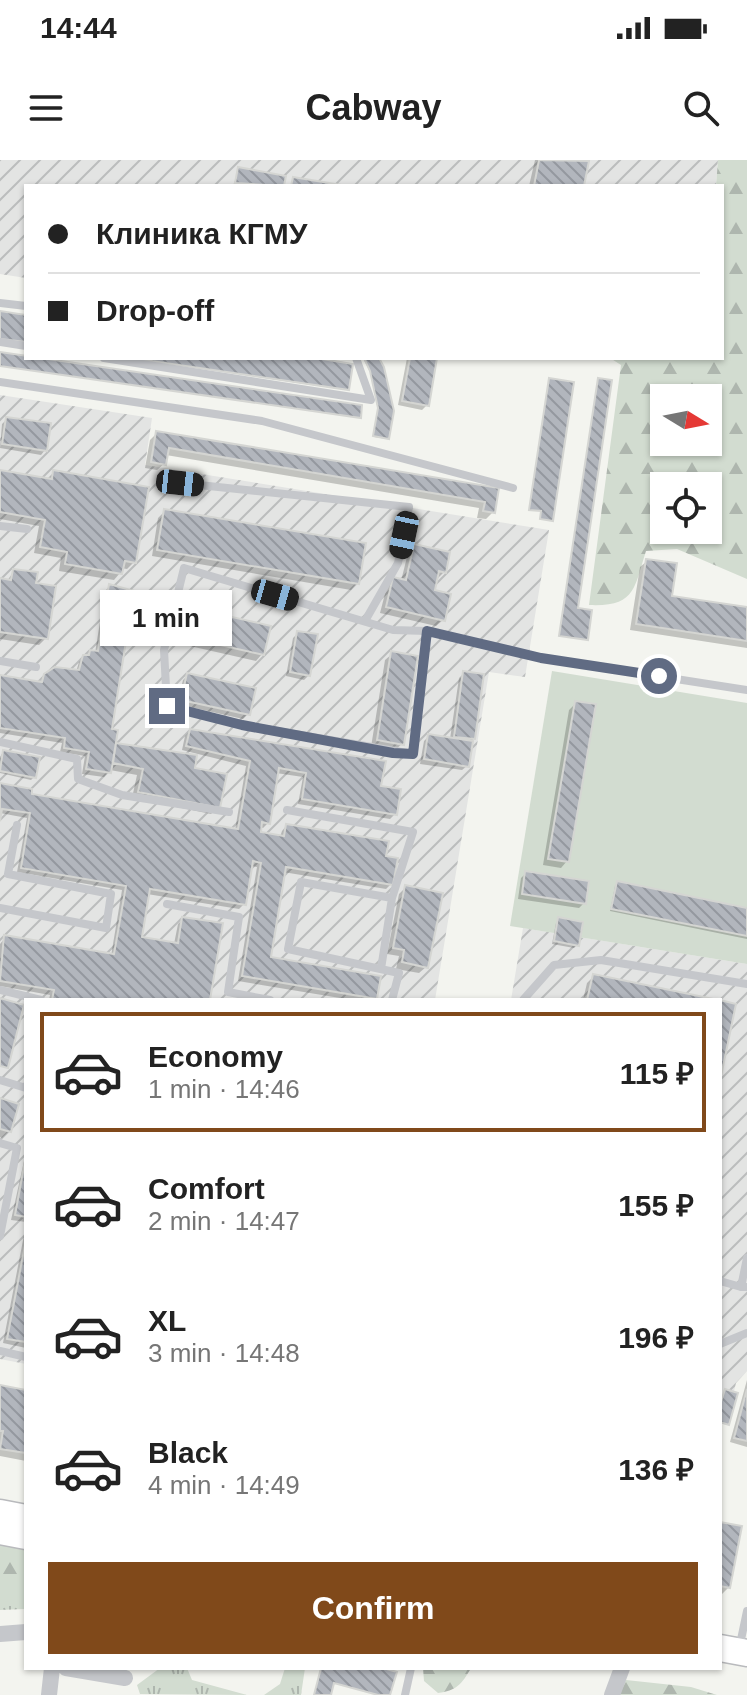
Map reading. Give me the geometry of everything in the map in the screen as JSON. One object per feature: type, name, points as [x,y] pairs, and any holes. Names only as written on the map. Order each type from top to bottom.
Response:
[{"type":"highway","points":[[0,1513],[24,1518]]},
{"type":"highway","points":[[0,1531],[24,1536]]},
{"type":"street","points":[[0,1634],[24,1632]]},
{"type":"street","points":[[49,1695],[52,1670]]},
{"type":"street","points":[[78,1670],[125,1678]]},
{"type":"street","points":[[612,1695],[621,1670]]},
{"type":"lane","points":[[0,303],[24,306]]},
{"type":"lane","points":[[0,342],[24,346]]},
{"type":"lane","points":[[117,360],[371,400],[357,360]]},
{"type":"lane","points":[[0,382],[262,421],[513,488]]},
{"type":"lane","points":[[180,483],[409,507],[398,563],[365,621]]},
{"type":"lane","points":[[0,526],[27,529]]},
{"type":"lane","points":[[427,631],[413,754],[242,725],[167,706],[164,650],[184,568],[393,630],[427,631],[541,658],[747,690]]},
{"type":"lane","points":[[0,661],[36,667]]},
{"type":"lane","points":[[0,742],[77,759],[78,779],[122,795],[229,812]]},
{"type":"lane","points":[[287,810],[413,832],[392,898],[381,969]]},
{"type":"lane","points":[[0,908],[106,928],[111,894],[8,874],[17,825]]},
{"type":"lane","points":[[392,898],[301,882],[288,949],[399,973],[393,998]]},
{"type":"lane","points":[[167,904],[239,917],[228,992],[260,998]]},
{"type":"lane","points":[[525,998],[554,965],[601,960],[747,984]]},
{"type":"lane","points":[[0,990],[33,998]]},
{"type":"lane","points":[[0,1080],[24,1087]]},
{"type":"lane","points":[[0,1143],[17,1148],[0,1236]]},
{"type":"lane","points":[[722,1282],[744,1287],[747,1258]]},
{"type":"lane","points":[[722,1343],[747,1333]]},
{"type":"lane","points":[[0,1351],[24,1357]]},
{"type":"lane","points":[[734,1658],[747,1611]]},
{"type":"lane","points":[[405,1695],[411,1670]]},
{"type":"shaded area","points":[[0,160],[718,160],[716,184],[24,184],[24,278],[0,274]]},
{"type":"shaded area","points":[[0,395],[152,418],[145,465],[549,530],[525,677],[489,672],[435,998],[24,998],[24,1364],[0,1359]]},
{"type":"shaded area","points":[[523,928],[747,964],[747,1371],[736,1383],[726,1425],[722,1424],[722,998],[511,998]]},
{"type":"green space","points":[[718,160],[747,160],[747,579],[677,549],[646,551],[635,585],[625,599],[604,605],[589,605],[621,365],[613,360],[724,360],[724,184],[716,184]]},
{"type":"green space","points":[[552,671],[747,703],[747,964],[510,926]]},
{"type":"green space","points":[[0,1538],[24,1543],[24,1609],[0,1610]]},
{"type":"green space","points":[[5,1554],[20,1555],[24,1560],[24,1588],[15,1592],[6,1585],[2,1564]]},
{"type":"green space","points":[[157,1670],[188,1670],[192,1680],[247,1695],[140,1694],[137,1685]]},
{"type":"green space","points":[[284,1670],[305,1670],[301,1695],[264,1695],[280,1684]]},
{"type":"green space","points":[[423,1670],[470,1670],[458,1686],[438,1693],[424,1681]]},
{"type":"green space","points":[[626,1680],[691,1687],[717,1695],[617,1695]]},
{"type":"building","points":[[539,160],[589,161],[584,184],[534,184]]},
{"type":"building","points":[[238,167],[286,176],[284,184],[235,183]]},
{"type":"building","points":[[293,177],[335,184],[291,184]]},
{"type":"building","points":[[0,311],[24,315],[24,342],[0,339]]},
{"type":"building","points":[[0,352],[24,356],[24,360],[55,360],[362,405],[361,418],[0,366]]},
{"type":"building","points":[[145,360],[328,360],[353,364],[349,390]]},
{"type":"building","points":[[365,360],[380,360],[394,411],[389,439],[373,436],[378,408]]},
{"type":"building","points":[[410,360],[437,360],[429,406],[402,401]]},
{"type":"building","points":[[549,378],[574,382],[553,521],[540,519],[541,511],[529,510]]},
{"type":"building","points":[[598,378],[612,380],[578,608],[592,610],[588,640],[559,636]]},
{"type":"building","points":[[6,417],[51,423],[47,451],[2,444]]},
{"type":"building","points":[[156,431],[499,488],[495,513],[483,511],[485,502],[169,448],[166,465],[151,462]]},
{"type":"building","points":[[0,470],[52,479],[53,470],[149,487],[136,563],[125,561],[122,574],[65,564],[67,552],[40,547],[45,520],[0,512]]},
{"type":"building","points":[[164,509],[366,543],[359,584],[157,550]]},
{"type":"building","points":[[414,544],[450,552],[446,573],[439,571],[435,590],[451,594],[445,621],[386,607],[393,577],[406,580]]},
{"type":"building","points":[[646,559],[677,563],[672,596],[747,607],[747,641],[636,624]]},
{"type":"building","points":[[13,569],[38,572],[36,583],[56,586],[48,639],[0,632],[0,578],[11,580]]},
{"type":"building","points":[[109,584],[134,591],[112,729],[118,730],[111,773],[86,769],[89,752],[64,748],[65,738],[0,728],[0,675],[42,682],[44,674],[55,667],[79,670],[83,655],[89,655],[90,650],[98,651]]},
{"type":"building","points":[[184,606],[271,626],[264,655],[177,635]]},
{"type":"building","points":[[297,631],[318,634],[310,676],[290,672]]},
{"type":"building","points":[[391,651],[418,656],[404,745],[377,740]]},
{"type":"building","points":[[463,671],[484,674],[475,739],[454,737]]},
{"type":"building","points":[[187,673],[256,688],[250,715],[181,700]]},
{"type":"building","points":[[575,701],[596,704],[569,862],[548,859]]},
{"type":"building","points":[[190,729],[386,761],[381,786],[401,789],[397,815],[302,799],[306,773],[279,768],[270,824],[262,822],[261,832],[284,836],[286,824],[389,841],[386,856],[398,858],[393,885],[286,867],[271,957],[381,976],[377,998],[242,976],[261,863],[253,861],[246,905],[150,889],[142,937],[178,943],[182,917],[223,923],[210,998],[52,998],[54,990],[0,981],[4,935],[114,954],[126,886],[21,868],[30,813],[2,809],[0,821],[0,783],[32,789],[32,794],[238,829],[250,761],[186,746]]},
{"type":"building","points":[[428,734],[473,741],[469,767],[424,759]]},
{"type":"building","points":[[116,743],[197,755],[195,768],[227,774],[220,808],[138,792],[143,769],[113,763]]},
{"type":"building","points":[[3,750],[40,757],[36,778],[0,771]]},
{"type":"building","points":[[525,871],[589,881],[586,904],[522,894]]},
{"type":"building","points":[[617,881],[747,908],[747,936],[611,909]]},
{"type":"building","points":[[405,885],[443,893],[428,968],[402,962],[404,950],[393,948]]},
{"type":"building","points":[[558,917],[583,922],[579,946],[554,941]]},
{"type":"building","points":[[593,974],[708,998],[587,998]]},
{"type":"building","points":[[0,998],[24,1005],[8,1068],[0,1066]]},
{"type":"building","points":[[722,1000],[736,1004],[722,1071]]},
{"type":"building","points":[[0,1098],[19,1104],[11,1132],[0,1129]]},
{"type":"building","points":[[24,1167],[24,1217],[15,1215]]},
{"type":"building","points":[[24,1250],[24,1342],[7,1339]]},
{"type":"building","points":[[0,1385],[24,1390],[24,1453],[0,1449],[3,1431],[0,1431]]},
{"type":"building","points":[[725,1389],[738,1393],[729,1425],[722,1423]]},
{"type":"building","points":[[747,1389],[747,1441],[734,1438]]},
{"type":"building","points":[[722,1522],[742,1526],[730,1588],[722,1586]]},
{"type":"building","points":[[320,1670],[397,1672],[390,1695],[378,1695],[334,1683],[331,1695],[314,1695]]},
{"type":"route","points":[[167,706],[242,725],[413,754],[427,631],[541,658],[659,676]]}]
